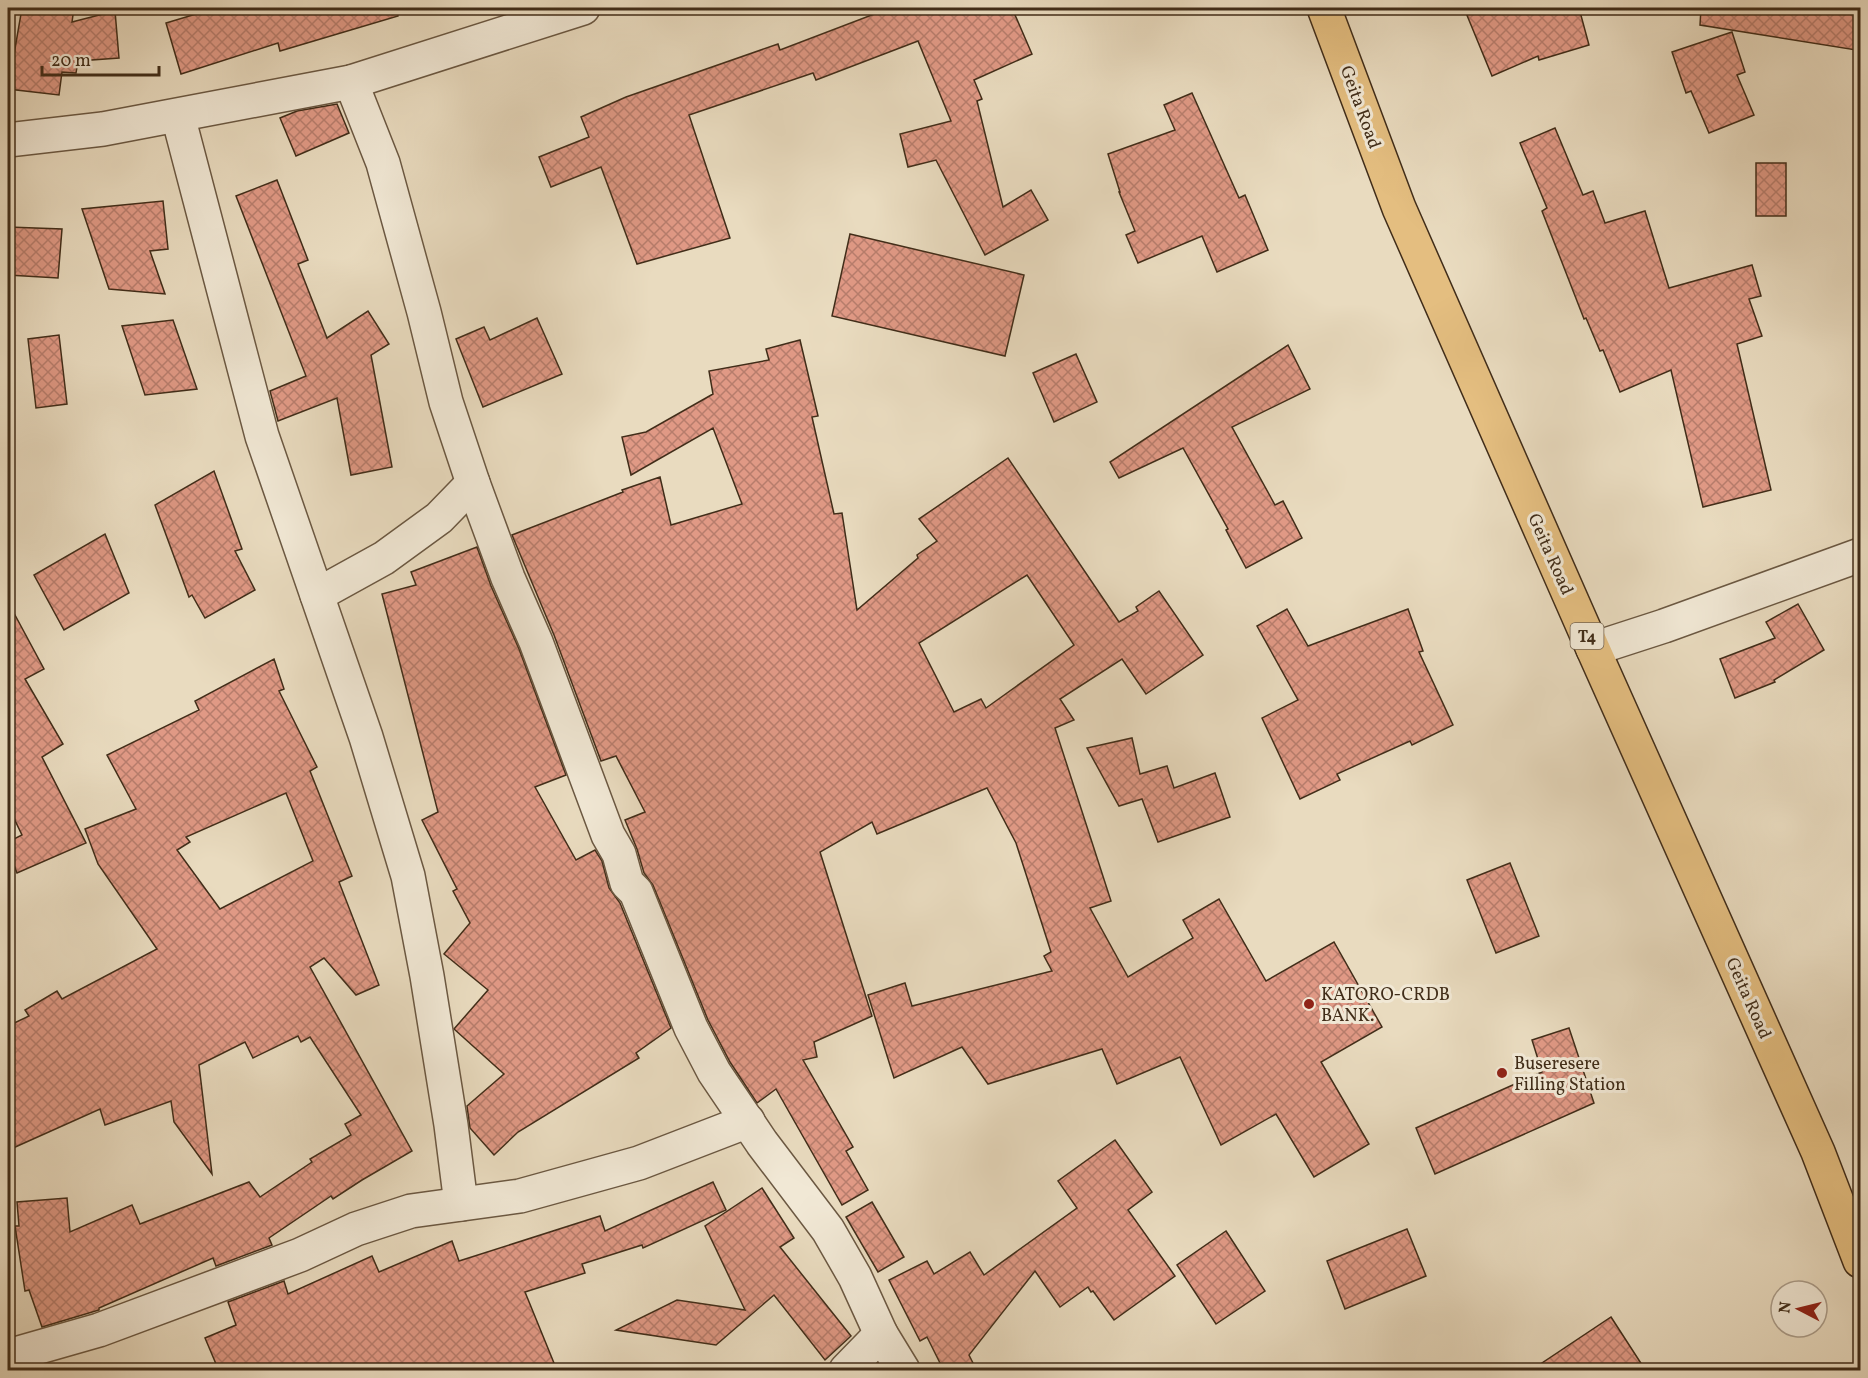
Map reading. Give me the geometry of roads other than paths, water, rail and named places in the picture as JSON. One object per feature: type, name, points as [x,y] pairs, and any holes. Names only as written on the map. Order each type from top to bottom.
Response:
[{"type":"highway","name":"Geita Road","points":[[1324,8],[1399,208],[1593,650],[1818,1152],[1860,1261]]},
{"type":"street","points":[[8,140],[103,129],[351,82],[583,8]]},
{"type":"street","points":[[351,82],[383,163],[446,402],[473,483],[508,578],[536,642],[608,835],[618,854],[627,883],[636,892],[691,1028],[714,1072],[762,1143],[828,1230],[855,1276],[881,1334],[903,1371]]},
{"type":"street","points":[[178,116],[262,436],[366,737],[408,876],[427,976],[461,1204]]},
{"type":"street","points":[[317,594],[384,558],[439,518],[473,483]]},
{"type":"street","points":[[1593,650],[1860,555]]},
{"type":"street","points":[[8,1356],[99,1330],[300,1255],[356,1229],[411,1211],[520,1196],[639,1163],[748,1121]]},
{"type":"street","points":[[846,1371],[881,1334]]},
{"type":"place","name":"KATORO-CRDB BANK.","points":[[1309,1004]]},
{"type":"place","name":"Buseresere Filling Station","points":[[1502,1073]]}]
